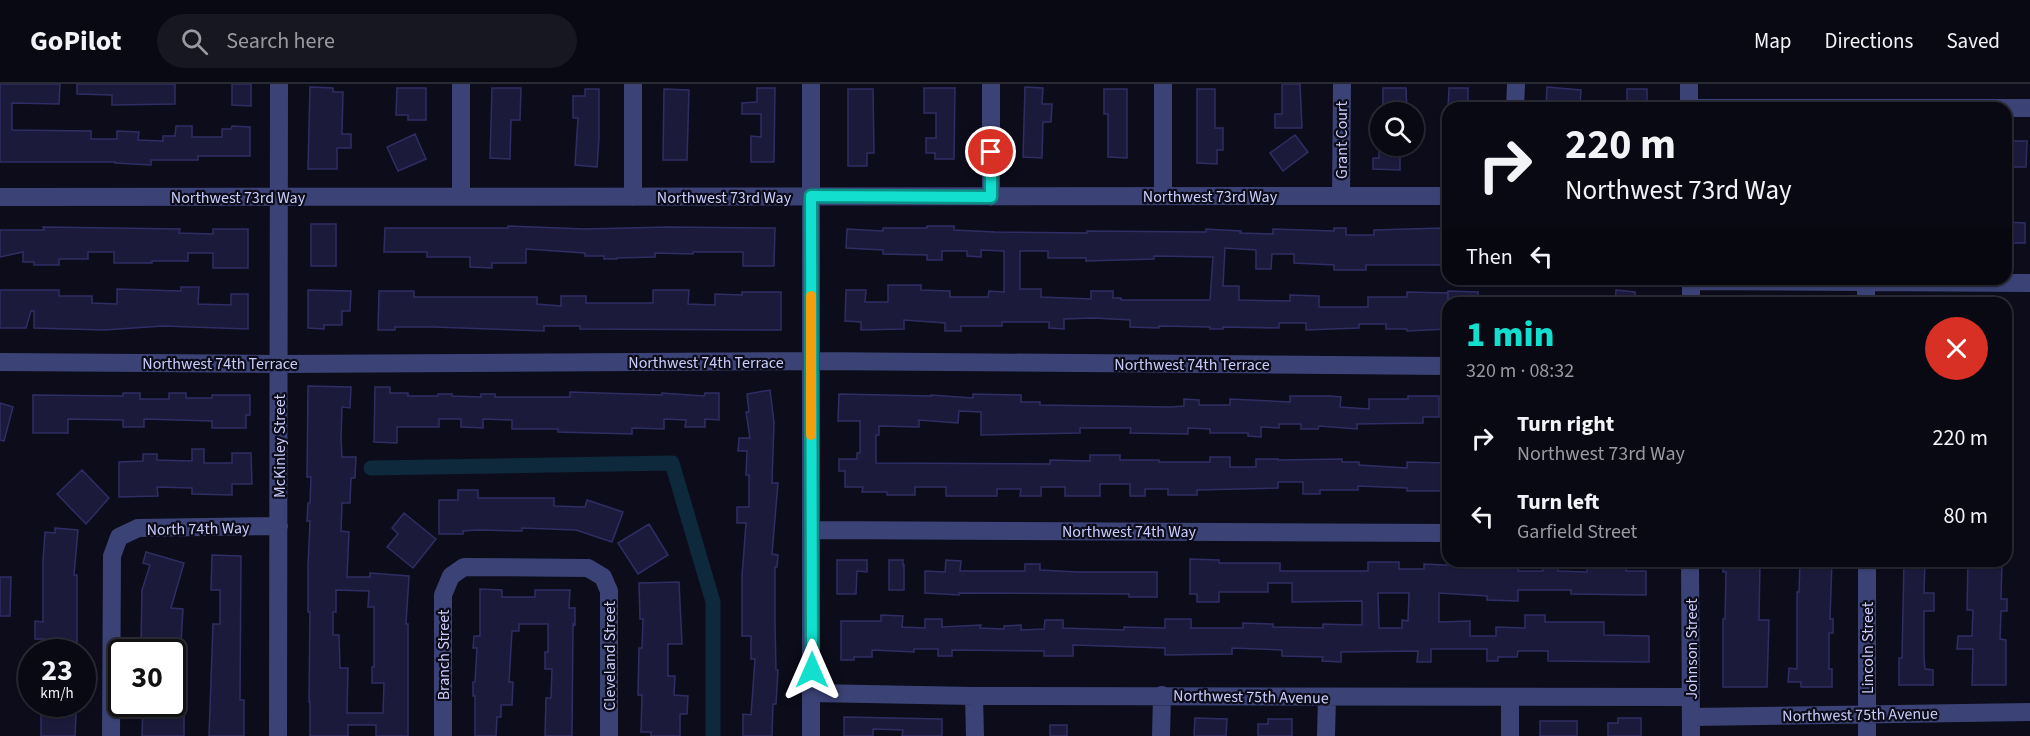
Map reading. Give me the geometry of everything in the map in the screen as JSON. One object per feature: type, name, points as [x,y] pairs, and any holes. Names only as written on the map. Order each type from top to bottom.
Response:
[{"type":"street","name":"McKinley Street","points":[[278,736],[279,84]]},
{"type":"street","points":[[460,196],[461,84]]},
{"type":"street","points":[[633,84],[633,197]]},
{"type":"street","points":[[811,84],[811,736]]},
{"type":"street","points":[[991,84],[991,197]]},
{"type":"street","points":[[1163,84],[1163,195]]},
{"type":"street","name":"Grant Court","points":[[1341,196],[1342,84]]},
{"type":"street","points":[[1515,102],[1516,84]]},
{"type":"street","points":[[1689,84],[1689,102]]},
{"type":"street","points":[[2012,108],[2030,108]]},
{"type":"street","name":"Northwest 73rd Way","points":[[0,197],[1442,196]]},
{"type":"street","points":[[2012,282],[2030,282]]},
{"type":"street","name":"Northwest 74th Terrace","points":[[0,362],[279,364],[811,361],[1442,366]]},
{"type":"street","name":"North 74th Way","points":[[111,736],[112,556],[119,537],[138,528],[279,526]]},
{"type":"street","name":"Northwest 74th Way","points":[[811,530],[1442,533]]},
{"type":"street","name":"Cleveland Street","points":[[451,576],[464,567],[588,568],[603,577],[609,591],[609,736]]},
{"type":"street","name":"Johnson Street","points":[[1690,567],[1690,736]]},
{"type":"street","name":"Lincoln Street","points":[[1867,567],[1867,736]]},
{"type":"street","name":"Branch Street","points":[[443,736],[443,595],[451,576]]},
{"type":"street","name":"Northwest 75th Avenue","points":[[812,693],[974,696],[1691,697]]},
{"type":"street","points":[[1161,736],[1162,695]]},
{"type":"street","points":[[974,696],[975,736]]},
{"type":"street","points":[[1326,697],[1326,736]]},
{"type":"street","points":[[1510,698],[1510,736]]},
{"type":"street","name":"Northwest 75th Avenue","points":[[1691,717],[2030,712]]},
{"type":"building","points":[[0,84],[60,84],[59,104],[12,103],[12,130],[91,131],[91,139],[117,139],[117,131],[139,132],[138,140],[163,141],[163,136],[175,136],[176,126],[192,126],[192,137],[222,137],[222,129],[231,129],[232,126],[250,127],[250,156],[198,156],[198,160],[151,160],[151,165],[115,162],[0,162]]},
{"type":"building","points":[[77,84],[175,84],[175,104],[112,105],[112,95],[77,94]]},
{"type":"building","points":[[232,84],[251,84],[251,106],[232,105]]},
{"type":"building","points":[[1282,84],[1300,84],[1302,128],[1275,128],[1275,114],[1282,114]]},
{"type":"building","points":[[310,87],[333,88],[333,92],[343,92],[342,134],[351,134],[351,148],[337,148],[337,169],[308,169]]},
{"type":"building","points":[[1025,87],[1043,88],[1042,104],[1052,104],[1051,122],[1043,122],[1042,158],[1023,157]]},
{"type":"building","points":[[1547,87],[1581,90],[1580,102],[1546,102]]},
{"type":"building","points":[[397,88],[426,88],[426,120],[408,120],[408,115],[396,115]]},
{"type":"building","points":[[492,88],[521,88],[520,120],[511,120],[510,159],[490,158]]},
{"type":"building","points":[[757,88],[775,88],[774,162],[751,162],[751,136],[761,137],[761,114],[742,114],[742,103],[757,102]]},
{"type":"building","points":[[924,88],[955,88],[954,159],[935,159],[935,153],[926,153],[926,138],[936,138],[936,113],[924,113]]},
{"type":"building","points":[[1383,88],[1406,88],[1407,102],[1383,102]]},
{"type":"building","points":[[1449,88],[1468,88],[1468,102],[1448,102]]},
{"type":"building","points":[[585,89],[599,89],[597,167],[575,165],[578,118],[573,118],[573,96],[585,96]]},
{"type":"building","points":[[664,89],[689,90],[687,160],[663,160]]},
{"type":"building","points":[[848,89],[873,89],[874,153],[867,153],[867,166],[848,166]]},
{"type":"building","points":[[1104,89],[1127,89],[1127,158],[1108,157],[1108,114],[1104,114]]},
{"type":"building","points":[[1197,89],[1215,89],[1215,128],[1223,128],[1223,150],[1217,150],[1217,164],[1197,163]]},
{"type":"building","points":[[1627,89],[1647,89],[1647,102],[1627,102]]},
{"type":"building","points":[[415,134],[426,159],[398,171],[387,147]]},
{"type":"building","points":[[1295,135],[1308,152],[1283,171],[1270,153]]},
{"type":"building","points":[[2012,141],[2027,141],[2026,167],[2012,167]]},
{"type":"building","points":[[1379,156],[1400,156],[1400,170],[1373,169],[1373,158],[1379,158]]},
{"type":"building","points":[[2012,222],[2025,223],[2025,243],[2012,243]]},
{"type":"building","points":[[311,224],[336,224],[336,266],[311,266]]},
{"type":"building","points":[[508,226],[585,229],[775,228],[774,266],[743,266],[743,252],[655,253],[655,257],[604,259],[604,256],[585,256],[585,253],[526,249],[526,263],[492,263],[492,268],[470,267],[470,257],[427,257],[427,252],[384,252],[385,228],[508,228]]},
{"type":"building","points":[[954,226],[954,230],[1087,233],[1087,231],[1206,232],[1206,229],[1273,234],[1273,229],[1334,231],[1334,228],[1346,228],[1346,235],[1374,235],[1374,230],[1442,228],[1441,265],[1366,265],[1366,270],[1334,270],[1334,265],[1294,263],[1294,254],[1272,254],[1271,269],[1256,269],[1256,250],[1225,248],[1223,286],[1239,286],[1239,300],[1290,301],[1290,295],[1319,296],[1319,307],[1368,307],[1368,297],[1407,297],[1407,292],[1448,293],[1448,297],[1442,297],[1442,329],[1407,331],[1407,329],[1386,329],[1386,324],[1359,324],[1359,328],[1306,330],[1306,323],[1279,323],[1279,328],[1223,327],[1223,329],[1210,329],[1210,327],[1159,326],[1159,328],[1130,327],[1130,320],[1094,318],[1064,319],[1064,329],[1049,328],[1049,322],[1002,322],[1002,326],[961,326],[961,331],[945,331],[945,323],[904,320],[904,329],[861,330],[861,322],[845,321],[846,290],[866,290],[865,302],[888,302],[888,285],[921,285],[921,290],[950,291],[950,297],[988,297],[989,291],[1004,292],[1004,251],[981,250],[981,257],[967,256],[967,251],[942,251],[942,260],[927,260],[927,255],[883,254],[883,250],[846,248],[847,229],[883,231],[883,228]],"holes":[[[1020,251],[1048,251],[1048,258],[1086,258],[1086,261],[1154,259],[1154,256],[1213,257],[1210,300],[1121,300],[1121,298],[1113,298],[1113,291],[1091,291],[1091,299],[1041,297],[1041,289],[1020,289]]]},
{"type":"building","points":[[43,227],[180,229],[179,233],[213,234],[213,229],[248,229],[248,268],[213,268],[213,253],[188,253],[188,261],[114,263],[114,252],[88,252],[88,259],[59,259],[59,265],[34,265],[34,262],[23,262],[23,252],[0,257],[0,230],[44,230]]},
{"type":"building","points":[[181,287],[199,287],[198,304],[231,305],[231,294],[248,294],[248,329],[163,326],[104,330],[34,328],[34,311],[31,311],[26,328],[0,328],[0,290],[59,290],[59,296],[92,296],[92,303],[117,304],[117,289],[181,291]]},
{"type":"building","points":[[308,290],[351,291],[350,311],[342,311],[342,325],[324,325],[324,329],[308,328]]},
{"type":"building","points":[[653,290],[689,290],[688,304],[715,305],[715,294],[742,295],[742,292],[781,292],[781,330],[580,329],[580,326],[544,326],[544,331],[434,327],[395,327],[395,330],[378,330],[379,291],[414,291],[414,297],[537,297],[537,304],[561,306],[561,296],[586,296],[586,303],[653,303]]},
{"type":"building","points":[[1616,290],[1635,292],[1635,297],[1615,297]]},
{"type":"building","points":[[1448,291],[1478,292],[1478,297],[1448,297]]},
{"type":"building","points":[[308,386],[351,387],[350,408],[342,407],[341,439],[342,457],[356,457],[355,478],[351,478],[350,503],[342,503],[341,531],[349,532],[347,577],[370,577],[370,573],[409,576],[406,624],[408,624],[408,736],[376,736],[376,725],[348,725],[348,736],[310,736],[308,567],[310,521],[307,521],[311,477],[307,477]],"holes":[[[336,590],[369,591],[368,607],[374,607],[372,683],[384,683],[383,713],[347,713],[348,668],[340,668],[339,635],[333,635]]]},
{"type":"building","points":[[375,387],[390,387],[390,393],[408,393],[408,396],[452,394],[452,396],[481,397],[481,394],[495,394],[495,397],[570,397],[570,392],[704,396],[705,393],[719,393],[719,420],[705,419],[705,427],[685,427],[686,420],[664,419],[664,429],[632,428],[632,434],[558,432],[558,429],[512,429],[512,420],[483,419],[483,428],[461,427],[461,419],[439,419],[439,427],[397,427],[397,443],[374,442]]},
{"type":"building","points":[[770,390],[774,422],[772,483],[778,483],[772,554],[778,555],[777,567],[775,567],[776,670],[778,670],[776,704],[773,704],[772,736],[743,736],[743,714],[751,715],[755,659],[751,659],[751,636],[742,636],[742,576],[746,523],[737,523],[737,507],[749,507],[749,475],[746,475],[747,451],[738,451],[739,438],[750,438],[746,412],[749,412],[747,394]]},
{"type":"building","points":[[123,393],[140,393],[140,399],[169,399],[169,393],[186,393],[186,398],[250,395],[250,415],[246,415],[246,428],[212,428],[212,421],[144,419],[144,427],[123,427],[123,420],[68,419],[68,433],[33,433],[33,395],[123,396]]},
{"type":"building","points":[[839,394],[973,398],[973,394],[1021,395],[1021,402],[1040,402],[1040,405],[1171,407],[1184,406],[1184,399],[1199,400],[1199,405],[1230,405],[1230,399],[1290,402],[1290,396],[1330,396],[1341,397],[1340,407],[1369,409],[1369,399],[1439,396],[1439,417],[1423,417],[1423,423],[1357,424],[1357,429],[1319,426],[1318,429],[1301,429],[1301,424],[1279,424],[1279,428],[1261,427],[1261,437],[1248,436],[1248,433],[1210,433],[1210,429],[1188,428],[1188,434],[1130,433],[1131,428],[1080,428],[1080,433],[981,435],[981,412],[959,411],[958,423],[919,420],[919,427],[879,426],[879,435],[876,435],[876,463],[1050,464],[1050,460],[1090,461],[1090,455],[1120,455],[1120,460],[1159,460],[1159,462],[1210,462],[1210,457],[1230,457],[1230,467],[1256,467],[1256,459],[1342,459],[1342,462],[1359,462],[1359,465],[1407,468],[1407,462],[1442,463],[1442,491],[1407,491],[1407,488],[1358,486],[1358,490],[1320,490],[1320,494],[1303,494],[1303,482],[1278,482],[1278,488],[1197,490],[1197,495],[1168,495],[1168,489],[1145,489],[1145,496],[1130,496],[1130,484],[1100,484],[1100,496],[1065,496],[1065,487],[1041,487],[1041,496],[1020,496],[1021,489],[997,489],[997,496],[946,496],[946,487],[915,487],[915,495],[887,495],[887,492],[862,492],[863,487],[845,487],[845,471],[839,471],[839,459],[857,459],[857,453],[860,453],[860,421],[838,421]]},
{"type":"building","points":[[0,403],[13,407],[4,441],[0,440]]},
{"type":"building","points":[[192,449],[204,449],[204,463],[232,463],[232,453],[251,453],[252,484],[232,484],[232,495],[192,494],[192,488],[157,487],[158,496],[119,497],[119,462],[143,461],[143,454],[157,454],[157,460],[192,461]]},
{"type":"building","points":[[82,470],[109,498],[86,524],[57,494]]},
{"type":"building","points":[[458,490],[478,490],[478,498],[554,498],[554,506],[585,507],[587,500],[623,512],[612,542],[576,530],[522,528],[522,531],[478,530],[463,531],[463,534],[439,534],[439,500],[458,500]]},
{"type":"building","points":[[404,513],[436,539],[413,568],[387,547],[398,534],[392,528]]},
{"type":"building","points":[[649,524],[668,555],[638,574],[618,543]]},
{"type":"building","points":[[55,528],[78,530],[74,575],[77,575],[77,639],[35,639],[35,621],[43,622],[45,532],[55,533]]},
{"type":"building","points":[[146,552],[184,563],[171,608],[183,609],[181,639],[141,639],[142,590],[150,565],[143,563]]},
{"type":"building","points":[[212,555],[241,556],[240,700],[244,700],[244,736],[209,736],[213,624],[220,624],[220,590],[211,590]]},
{"type":"building","points":[[1190,559],[1219,560],[1219,563],[1280,563],[1280,571],[1368,571],[1368,562],[1399,562],[1399,569],[1424,569],[1424,564],[1442,565],[1442,567],[1519,567],[1518,571],[1543,571],[1543,567],[1558,567],[1558,571],[1587,572],[1587,567],[1626,567],[1626,571],[1646,571],[1646,595],[1571,594],[1571,590],[1518,590],[1518,601],[1487,600],[1487,596],[1439,593],[1439,622],[1470,621],[1470,636],[1496,636],[1496,627],[1525,628],[1525,615],[1545,615],[1545,622],[1604,622],[1604,635],[1649,636],[1649,662],[1548,661],[1548,651],[1518,651],[1517,657],[1498,657],[1498,661],[1487,661],[1487,649],[1431,649],[1431,662],[1417,662],[1418,651],[1341,652],[1341,662],[1322,661],[1323,657],[1282,656],[1282,650],[1232,648],[1232,654],[1165,655],[1165,648],[1073,645],[1073,656],[1044,656],[1044,651],[952,650],[952,656],[938,656],[938,649],[914,649],[914,652],[872,650],[872,657],[841,660],[841,621],[881,621],[881,615],[903,616],[902,627],[925,628],[925,619],[942,619],[942,627],[981,625],[980,628],[1004,629],[1004,626],[1021,625],[1021,630],[1044,629],[1045,620],[1063,620],[1063,628],[1124,630],[1124,627],[1165,628],[1165,619],[1191,619],[1191,628],[1243,628],[1243,623],[1273,624],[1273,627],[1323,628],[1323,624],[1362,625],[1362,601],[1292,602],[1292,583],[1268,583],[1268,592],[1219,592],[1219,602],[1197,602],[1197,594],[1190,594]],"holes":[[[1378,593],[1409,593],[1408,621],[1402,620],[1402,628],[1379,628]]]},
{"type":"building","points":[[837,560],[867,560],[867,572],[857,571],[856,594],[837,594]]},
{"type":"building","points":[[889,560],[903,560],[904,590],[889,590]]},
{"type":"building","points":[[946,560],[961,561],[960,571],[1025,571],[1025,564],[1040,564],[1040,570],[1157,572],[1157,597],[1129,597],[1129,594],[959,593],[959,595],[925,593],[925,571],[945,572]]},
{"type":"building","points":[[1723,567],[1760,567],[1759,620],[1769,620],[1767,687],[1723,687],[1726,572],[1723,572]]},
{"type":"building","points":[[1800,567],[1832,567],[1830,619],[1833,619],[1833,633],[1829,633],[1829,669],[1832,669],[1832,687],[1801,687],[1801,682],[1788,682],[1789,668],[1797,669],[1797,592],[1799,592]]},
{"type":"building","points":[[1904,567],[1925,567],[1924,593],[1934,593],[1934,611],[1924,611],[1925,669],[1933,670],[1933,685],[1899,685],[1899,658],[1902,658]]},
{"type":"building","points":[[1968,567],[2002,567],[2001,599],[2007,599],[2007,611],[2001,611],[2000,639],[2006,640],[2006,685],[1972,685],[1973,649],[1957,649],[1958,636],[1972,636],[1973,610],[1967,610]]},
{"type":"building","points":[[0,577],[11,577],[10,616],[0,616]]},
{"type":"building","points":[[679,582],[682,644],[668,644],[668,676],[675,676],[674,695],[688,696],[687,714],[680,714],[680,736],[651,736],[651,732],[641,732],[642,695],[638,695],[639,648],[642,648],[643,619],[640,619],[639,583]]},
{"type":"building","points":[[480,589],[502,590],[502,597],[535,597],[535,590],[570,590],[569,608],[575,608],[572,736],[545,736],[546,698],[551,698],[552,669],[545,669],[545,652],[548,652],[548,624],[519,624],[519,631],[512,631],[509,682],[513,682],[512,705],[501,705],[501,717],[497,717],[496,736],[475,736],[473,682],[475,682],[477,648],[473,648],[474,636],[480,636]]},
{"type":"building","points":[[41,717],[76,717],[75,736],[41,736]]},
{"type":"building","points":[[143,717],[184,717],[184,736],[142,736]]},
{"type":"building","points":[[844,717],[942,719],[942,736],[902,736],[903,730],[873,729],[873,736],[844,736]]},
{"type":"building","points":[[1195,718],[1227,719],[1226,736],[1194,736]]},
{"type":"building","points":[[1618,718],[1641,718],[1641,736],[1608,736],[1608,723],[1618,723]]},
{"type":"building","points":[[1268,719],[1292,719],[1292,736],[1258,736],[1258,724],[1268,724]]},
{"type":"building","points":[[1540,721],[1577,721],[1577,736],[1540,736]]},
{"type":"building","points":[[1050,725],[1067,725],[1067,736],[1050,736]]},
{"type":"waterway","points":[[371,468],[672,463],[713,602],[713,736]]},
{"type":"slow traffic","points":[[811,296],[811,435]]},
{"type":"route","points":[[812,670],[811,196],[991,197],[991,152]]}]
